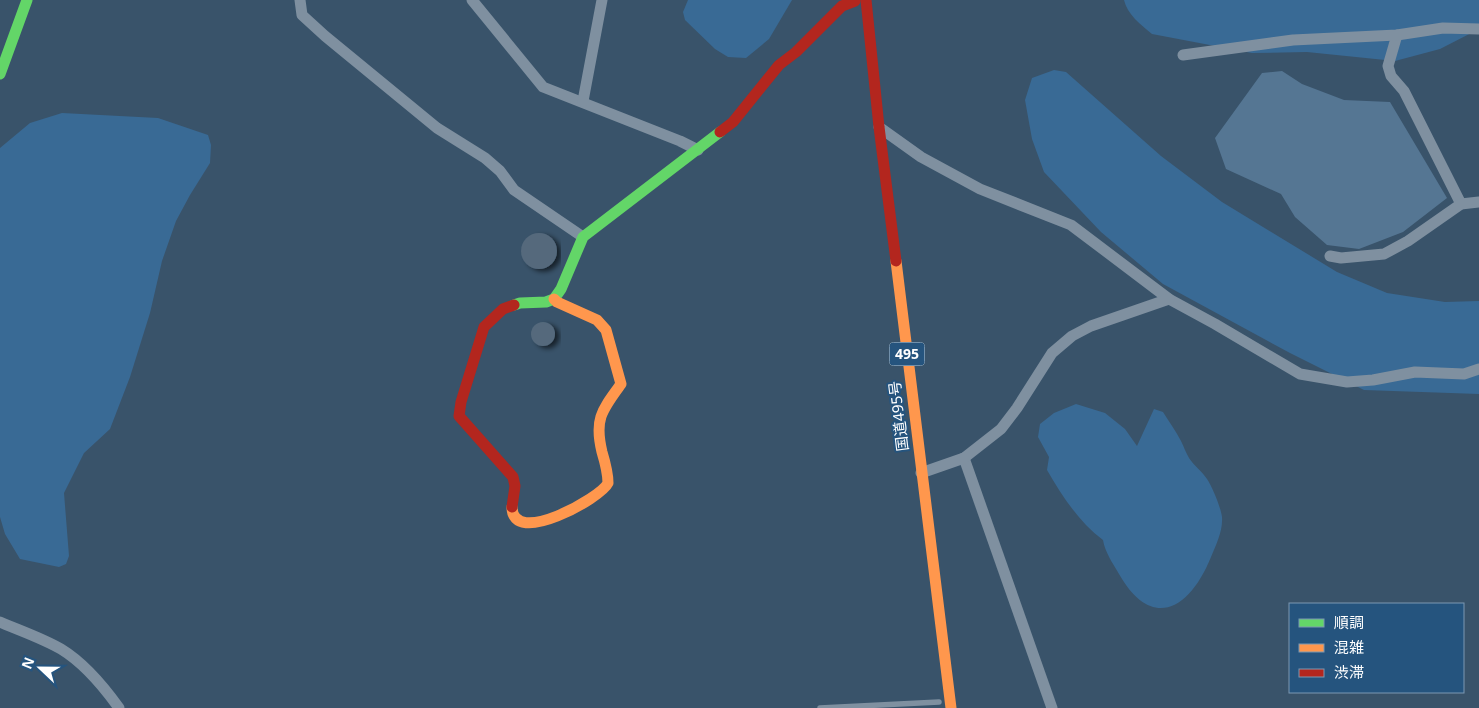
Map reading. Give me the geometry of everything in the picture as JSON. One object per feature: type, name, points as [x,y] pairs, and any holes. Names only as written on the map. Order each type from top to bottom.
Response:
[{"type":"main road","points":[[0,74],[27,0]]},
{"type":"main road","points":[[554,299],[597,320],[606,330],[621,384],[600,418],[598,428],[601,453],[608,480],[606,487],[601,492],[549,520],[527,525],[520,523],[512,512],[516,482],[513,477],[459,416],[461,402],[484,327],[503,309],[520,303],[546,302],[554,299],[561,289],[583,237],[733,122],[779,65],[842,6],[859,0],[869,140]]},
{"type":"main road","name":"国道495号","points":[[859,0],[879,127],[951,708]]},
{"type":"street","points":[[300,0],[302,15],[325,36],[437,128],[485,158],[500,171],[514,190],[583,237]]},
{"type":"street","points":[[472,0],[543,87],[584,101],[698,150]]},
{"type":"street","points":[[584,101],[602,0]]},
{"type":"street","points":[[1183,55],[1293,40],[1397,35],[1443,28],[1479,29]]},
{"type":"street","points":[[1397,35],[1388,66],[1391,76],[1404,91],[1461,204]]},
{"type":"street","points":[[879,127],[921,157],[980,189],[1071,225],[1169,300],[1216,324],[1300,374],[1347,382],[1373,380],[1415,372],[1464,374],[1479,369]]},
{"type":"street","points":[[1330,256],[1341,258],[1384,254],[1408,241],[1461,204],[1479,202]]},
{"type":"street","points":[[921,473],[964,458],[1001,429],[1052,353],[1072,336],[1091,326],[1169,300]]},
{"type":"street","points":[[964,458],[1052,708]]},
{"type":"street","points":[[0,622],[42,639],[63,650],[86,669],[119,708]]},
{"type":"lane","points":[[820,708],[938,701]]},
{"type":"shaded area","points":[[688,0],[792,0],[769,39],[746,58],[728,57],[715,49],[685,20],[683,12]]},
{"type":"shaded area","points":[[1124,0],[1479,0],[1479,29],[1440,49],[1395,61],[1307,52],[1252,53],[1152,34],[1131,15]]},
{"type":"shaded area","points":[[1054,70],[1066,72],[1161,156],[1222,202],[1337,272],[1387,293],[1445,302],[1479,301],[1479,394],[1364,390],[1290,353],[1163,284],[1101,232],[1044,172],[1032,139],[1025,100],[1032,78]]},
{"type":"shaded area","points":[[1282,71],[1302,84],[1344,100],[1390,102],[1447,198],[1403,232],[1359,249],[1327,245],[1295,217],[1281,194],[1226,169],[1215,138],[1262,73]]},
{"type":"shaded area","points":[[62,113],[158,118],[208,135],[211,145],[210,163],[176,221],[162,261],[150,313],[130,377],[110,429],[84,453],[64,493],[69,556],[66,564],[59,567],[20,559],[5,534],[0,517],[0,148],[30,123]]},
{"type":"shaded area","points":[[1076,404],[1105,413],[1125,429],[1137,446],[1154,409],[1163,412],[1179,437],[1189,458],[1205,476],[1214,492],[1222,517],[1217,543],[1202,575],[1192,590],[1181,601],[1170,607],[1157,608],[1144,603],[1132,592],[1111,561],[1103,540],[1086,525],[1072,508],[1047,470],[1049,457],[1038,437],[1040,424],[1054,413]]},
{"type":"building","points":[[539,233],[546,234],[552,238],[556,244],[556,258],[552,264],[546,268],[539,269],[532,268],[526,264],[522,258],[521,251],[522,244],[526,238],[532,234]]},
{"type":"building","points":[[543,322],[552,325],[555,334],[552,343],[543,346],[534,343],[531,334],[534,325]]},
{"type":"traffic: fast","points":[[0,74],[27,0]]},
{"type":"traffic: fast","points":[[514,305],[546,302],[554,299],[561,289],[583,237],[720,132]]},
{"type":"traffic: slow","points":[[896,261],[951,708]]},
{"type":"traffic: slow","points":[[512,507],[516,518],[526,523],[541,521],[575,508],[602,490],[608,483],[600,441],[599,423],[601,415],[621,384],[606,330],[597,320],[554,299]]},
{"type":"traffic: jam","points":[[866,0],[879,127],[896,261]]},
{"type":"traffic: jam","points":[[720,132],[733,122],[779,65],[796,52],[842,6],[855,1]]},
{"type":"traffic: jam","points":[[512,507],[515,486],[513,477],[459,416],[461,402],[484,327],[503,309],[514,305]]}]
